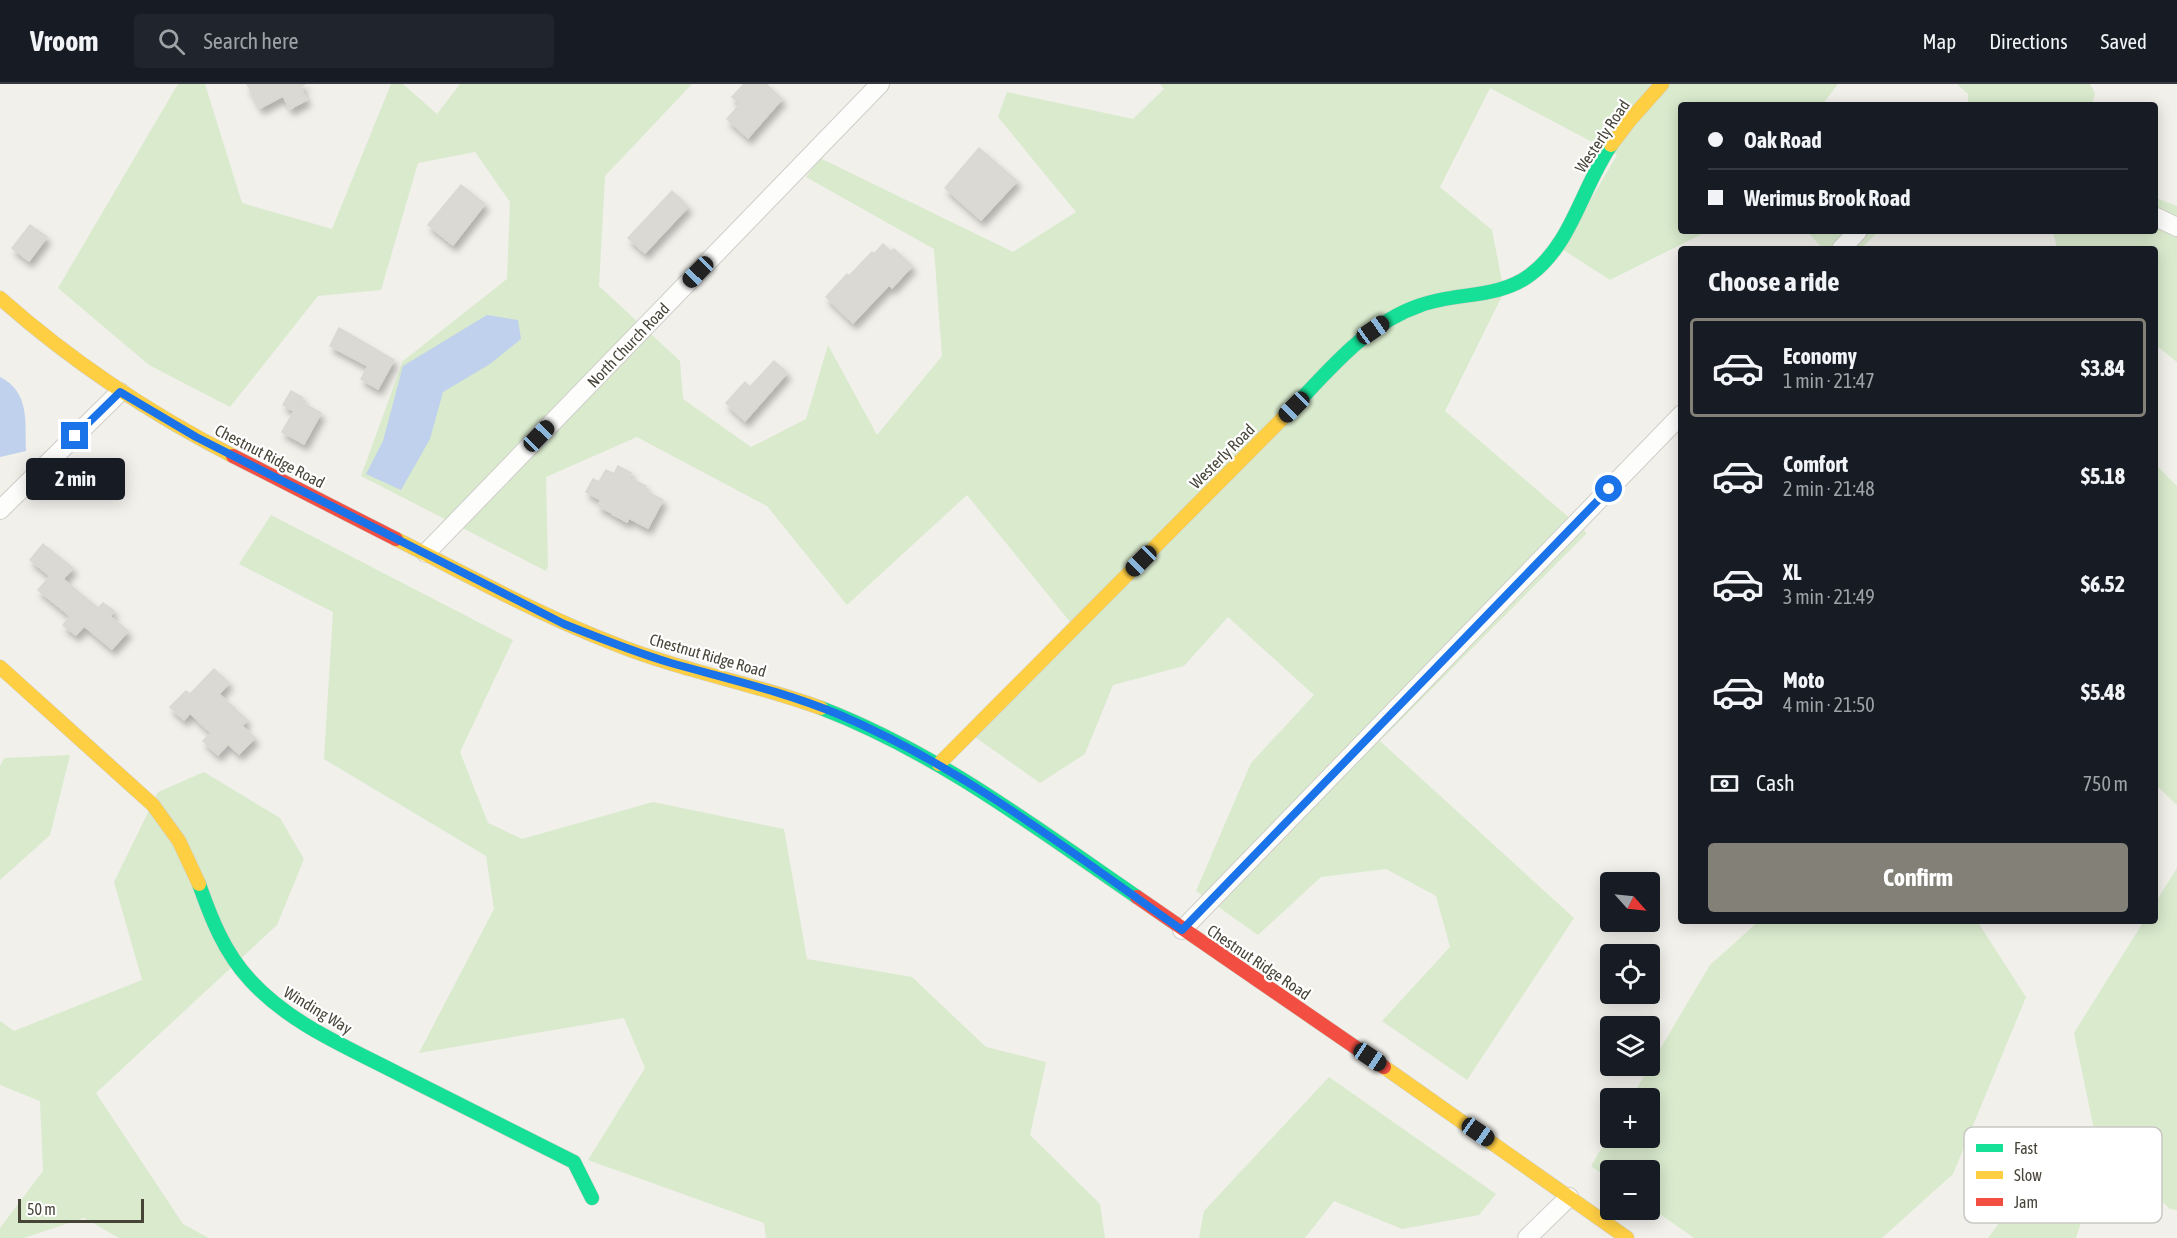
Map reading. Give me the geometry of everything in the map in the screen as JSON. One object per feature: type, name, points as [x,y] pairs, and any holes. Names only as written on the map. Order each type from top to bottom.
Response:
[{"type":"main road","name":"Westerly Road","points":[[939,764],[1361,339],[1385,321],[1431,301],[1487,294],[1507,288],[1528,277],[1545,262],[1558,247],[1603,157],[1625,125],[1662,84]]},
{"type":"main road","name":"Chestnut Ridge Road","points":[[0,298],[70,357],[120,392],[196,437],[564,624],[670,663],[786,694],[891,738],[939,764],[1386,1068],[1627,1238]]},
{"type":"main road","name":"Winding Way","points":[[0,666],[159,812],[171,826],[186,854],[219,934],[234,960],[254,986],[273,1004],[293,1019],[319,1033],[574,1162],[592,1198]]},
{"type":"street","name":"North Church Road","points":[[426,554],[880,84]]},
{"type":"street","points":[[2158,218],[2177,227]]},
{"type":"street","points":[[1844,246],[1855,234]]},
{"type":"street","points":[[0,510],[120,392]]},
{"type":"street","points":[[1182,930],[1678,418]]},
{"type":"street","points":[[1527,1238],[1569,1197]]},
{"type":"green space","points":[[178,84],[205,84],[242,203],[332,229],[391,84],[403,84],[437,114],[460,84],[692,84],[605,176],[599,286],[680,361],[683,399],[751,447],[806,419],[828,345],[877,435],[942,356],[934,249],[806,177],[820,158],[1013,252],[1076,212],[998,117],[1007,92],[1133,119],[1164,89],[1160,84],[1838,84],[1824,102],[1678,102],[1678,234],[1702,234],[1610,280],[1562,249],[1617,155],[1490,88],[1440,187],[1492,230],[1504,292],[1445,411],[1587,533],[1380,741],[1574,918],[1467,1080],[1382,1021],[1450,947],[1436,896],[1386,869],[1321,877],[1258,935],[1196,891],[1251,763],[1314,695],[1228,617],[1184,666],[1113,685],[1085,754],[1040,783],[975,737],[1075,628],[967,495],[847,605],[767,506],[637,437],[546,477],[548,566],[546,571],[361,476],[403,361],[507,279],[510,202],[475,152],[418,163],[381,290],[318,296],[230,407],[149,365],[58,288]]},
{"type":"green space","points":[[1957,84],[2090,84],[2095,93],[2093,102],[1968,102],[1968,94]]},
{"type":"green space","points":[[2158,199],[2177,206],[2177,362],[2158,347],[2158,246],[2056,246],[2054,234],[2158,234]]},
{"type":"green space","points":[[1810,234],[1875,234],[1864,246],[1820,246]]},
{"type":"green space","points":[[2158,467],[2177,486],[2177,805],[2158,787]]},
{"type":"green space","points":[[271,515],[513,640],[460,752],[488,823],[522,839],[653,802],[784,829],[807,959],[912,977],[986,1047],[1046,1062],[1030,1135],[1100,1204],[1105,1238],[766,1238],[764,1223],[588,1160],[645,1068],[624,1018],[419,1053],[494,909],[486,856],[324,759],[333,612],[239,564]]},
{"type":"green space","points":[[70,755],[50,835],[0,880],[0,766],[4,758]]},
{"type":"green space","points":[[204,772],[280,818],[304,859],[277,925],[96,1093],[183,1224],[209,1238],[119,1238],[84,1218],[24,1238],[0,1238],[0,1228],[43,1171],[40,1101],[0,1085],[0,1021],[14,1031],[142,980],[114,882],[158,792]]},
{"type":"green space","points":[[2177,868],[2177,1210],[2170,1209],[2162,1201],[2162,1127],[2094,1127],[2074,1033],[2142,924],[2158,924],[2158,899]]},
{"type":"green space","points":[[1756,924],[1979,924],[2026,997],[1972,1127],[1964,1127],[1964,1147],[1953,1174],[1882,1238],[1694,1238],[1660,1214],[1660,1160],[1600,1160],[1600,1172],[1591,1166],[1602,1148],[1660,1148],[1660,1088],[1637,1088],[1644,1076],[1660,1076],[1660,1049],[1710,965]]},
{"type":"green space","points":[[1329,1077],[1496,1194],[1479,1215],[1402,1229],[1334,1201],[1305,1238],[1199,1238],[1204,1211]]},
{"type":"green space","points":[[1999,1223],[2081,1223],[2076,1238],[1988,1238]]},
{"type":"water","points":[[487,315],[518,320],[521,339],[490,364],[443,392],[430,439],[401,490],[366,474],[383,441],[403,366]]},
{"type":"water","points":[[0,377],[10,383],[21,399],[25,419],[26,451],[0,457]]},
{"type":"building","points":[[247,84],[305,84],[300,87],[307,100],[290,109],[283,96],[260,108]]},
{"type":"building","points":[[744,84],[766,84],[782,99],[748,138],[727,119],[740,104],[732,97]]},
{"type":"building","points":[[979,148],[1017,181],[981,220],[945,188]]},
{"type":"building","points":[[461,185],[485,204],[453,245],[428,225]]},
{"type":"building","points":[[672,191],[688,207],[645,253],[628,238]]},
{"type":"building","points":[[30,225],[47,237],[29,261],[12,248]]},
{"type":"building","points":[[883,244],[891,252],[894,249],[912,266],[892,288],[889,285],[853,323],[826,297],[847,274],[849,276]]},
{"type":"building","points":[[339,328],[394,360],[378,389],[361,379],[368,366],[330,346]]},
{"type":"building","points":[[774,361],[787,373],[745,421],[726,403],[745,382],[750,387]]},
{"type":"building","points":[[291,391],[303,398],[301,402],[321,413],[304,444],[282,432],[294,411],[283,405]]},
{"type":"building","points":[[618,466],[631,473],[629,478],[646,486],[644,490],[663,500],[648,528],[629,518],[627,522],[598,506],[601,500],[586,492],[593,479],[599,482],[606,470],[614,474]]},
{"type":"building","points":[[43,544],[73,568],[63,579],[98,608],[103,603],[114,611],[110,616],[128,631],[112,649],[84,626],[76,635],[63,625],[70,616],[38,590],[50,576],[30,560]]},
{"type":"building","points":[[214,669],[229,683],[219,694],[247,720],[242,726],[255,738],[239,754],[228,744],[218,755],[203,741],[211,733],[190,713],[184,720],[170,707],[186,691],[190,694]]},
{"type":"traffic: fast","points":[[1285,416],[1347,352],[1381,325],[1400,314],[1434,301],[1491,292],[1518,283],[1530,275],[1556,248],[1611,145]]},
{"type":"traffic: fast","points":[[821,708],[905,746],[945,769],[1023,818],[1137,897]]},
{"type":"traffic: fast","points":[[199,884],[214,922],[233,958],[266,996],[301,1022],[340,1044],[574,1162],[592,1198]]},
{"type":"traffic: slow","points":[[1611,145],[1662,84]]},
{"type":"traffic: slow","points":[[0,298],[55,343],[141,404],[233,456]]},
{"type":"traffic: slow","points":[[939,764],[1285,416]]},
{"type":"traffic: slow","points":[[396,539],[531,608],[587,633],[666,662],[821,708]]},
{"type":"traffic: slow","points":[[0,667],[153,805],[179,841],[199,884]]},
{"type":"traffic: slow","points":[[1384,1067],[1627,1238]]},
{"type":"traffic: jam","points":[[233,456],[396,539]]},
{"type":"traffic: jam","points":[[1137,897],[1384,1067]]},
{"type":"route","points":[[75,436],[120,392],[196,437],[564,624],[670,663],[786,694],[891,738],[964,780],[1182,930],[1609,489]]}]
